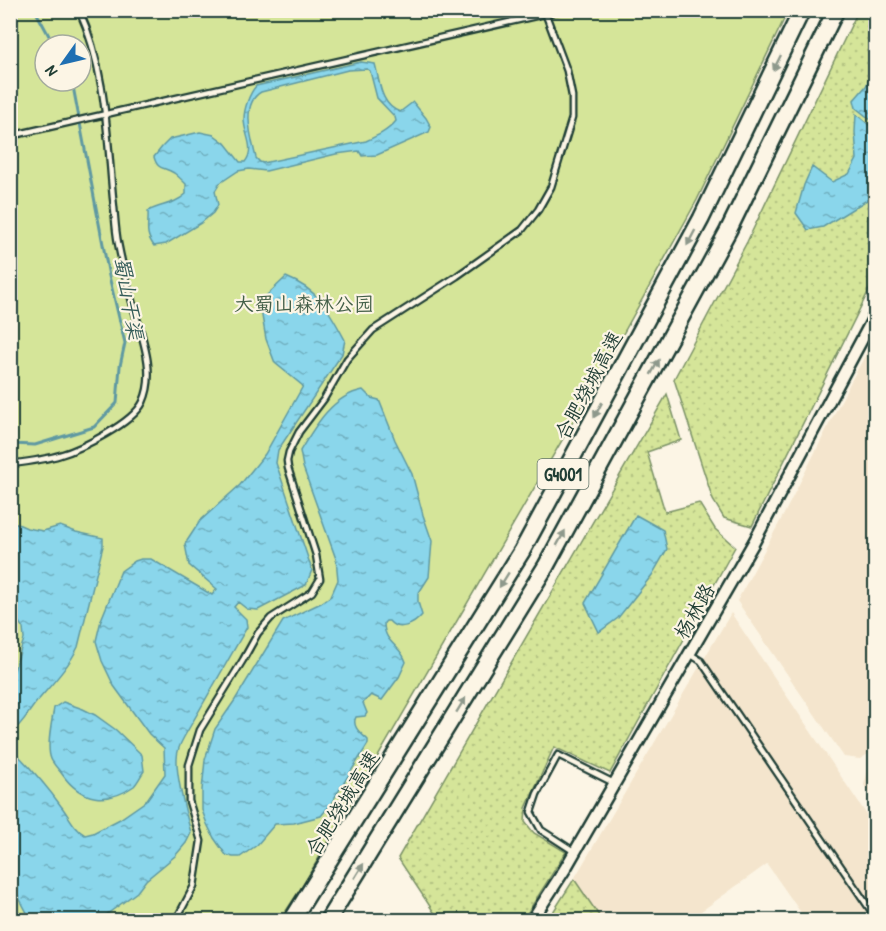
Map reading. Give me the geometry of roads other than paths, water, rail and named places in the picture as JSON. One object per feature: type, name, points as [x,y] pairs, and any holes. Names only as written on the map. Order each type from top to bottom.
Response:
[{"type":"highway","name":"合肥绕城高速","points":[[292,921],[522,551],[701,219],[802,10]]},
{"type":"highway","name":"G4001","points":[[328,921],[546,566],[728,231],[836,10]]},
{"type":"street","name":"杨林路","points":[[532,921],[754,542],[876,313]]},
{"type":"lane","points":[[10,464],[60,455],[99,437],[120,425],[136,412],[148,387],[146,353],[117,241],[102,88],[94,53],[79,10]]},
{"type":"lane","points":[[10,136],[562,10]]},
{"type":"lane","points":[[176,921],[194,886],[201,841],[189,801],[189,765],[200,730],[258,633],[271,618],[312,592],[320,581],[321,575],[316,555],[288,468],[290,449],[299,432],[324,399],[347,359],[373,330],[458,276],[522,230],[538,210],[551,187],[572,118],[572,96],[567,71],[546,15]]},
{"type":"lane","points":[[690,654],[700,661],[876,918]]},
{"type":"lane","points":[[574,852],[541,830],[531,812],[537,794],[558,755],[614,784]]},
{"type":"water","points":[[361,62],[375,64],[382,92],[388,104],[400,112],[413,102],[431,127],[429,132],[377,155],[362,156],[359,151],[336,154],[266,171],[249,169],[238,171],[220,183],[215,191],[218,205],[213,213],[166,244],[154,246],[148,233],[148,211],[181,198],[186,194],[186,184],[174,173],[159,166],[154,157],[170,139],[200,132],[214,135],[225,143],[240,162],[245,162],[250,146],[244,125],[244,115],[249,97],[256,86]],"holes":[[[367,69],[370,71],[377,98],[395,117],[396,121],[386,130],[366,141],[263,163],[256,158],[250,132],[249,113],[251,105],[261,92],[348,70]]]},
{"type":"water","points":[[875,67],[876,123],[856,108],[854,100],[866,86]]},
{"type":"water","points":[[856,114],[875,130],[875,195],[823,227],[808,230],[796,213],[804,185],[812,167],[832,182],[849,174],[857,159]]},
{"type":"water","points":[[286,277],[307,288],[322,302],[345,340],[342,354],[278,450],[276,463],[312,570],[306,585],[258,610],[247,609],[238,602],[234,607],[246,619],[247,627],[179,748],[177,767],[191,833],[186,843],[175,856],[146,880],[137,892],[99,920],[31,920],[11,888],[11,748],[85,835],[120,819],[146,801],[165,774],[164,748],[149,734],[114,686],[102,661],[96,641],[101,620],[121,571],[141,559],[151,559],[212,595],[217,589],[189,565],[185,544],[200,521],[240,485],[265,454],[303,386],[275,363],[266,339],[261,310],[265,297]]},
{"type":"water","points":[[363,390],[371,398],[379,400],[412,474],[432,541],[429,577],[418,594],[422,615],[415,622],[406,626],[397,626],[389,621],[384,623],[387,636],[404,656],[406,662],[399,677],[382,700],[371,695],[363,703],[367,713],[365,716],[356,717],[355,724],[368,740],[368,744],[330,805],[321,816],[294,823],[275,824],[257,845],[240,857],[226,855],[214,838],[202,810],[205,760],[215,729],[283,621],[331,596],[338,580],[336,559],[303,467],[300,451],[318,422],[333,405],[352,393]]},
{"type":"water","points":[[636,515],[663,530],[667,549],[652,575],[618,618],[599,632],[585,603]]},
{"type":"water","points":[[11,521],[27,528],[43,531],[60,526],[103,538],[103,546],[78,647],[64,670],[11,733],[11,680],[24,639],[23,628],[11,611]]},
{"type":"water","points":[[63,702],[95,715],[116,730],[142,755],[144,771],[134,786],[114,796],[104,798],[86,795],[69,783],[52,761],[49,748],[54,708]]},
{"type":"waterway","name":"蜀山干渠","points":[[35,10],[47,33]]},
{"type":"waterway","name":"蜀山干渠","points":[[10,444],[35,445],[94,427],[117,403],[120,366],[125,343],[109,276],[74,93]]},
{"type":"park label","name":"大蜀山森林公园","points":[[304,303]]}]
